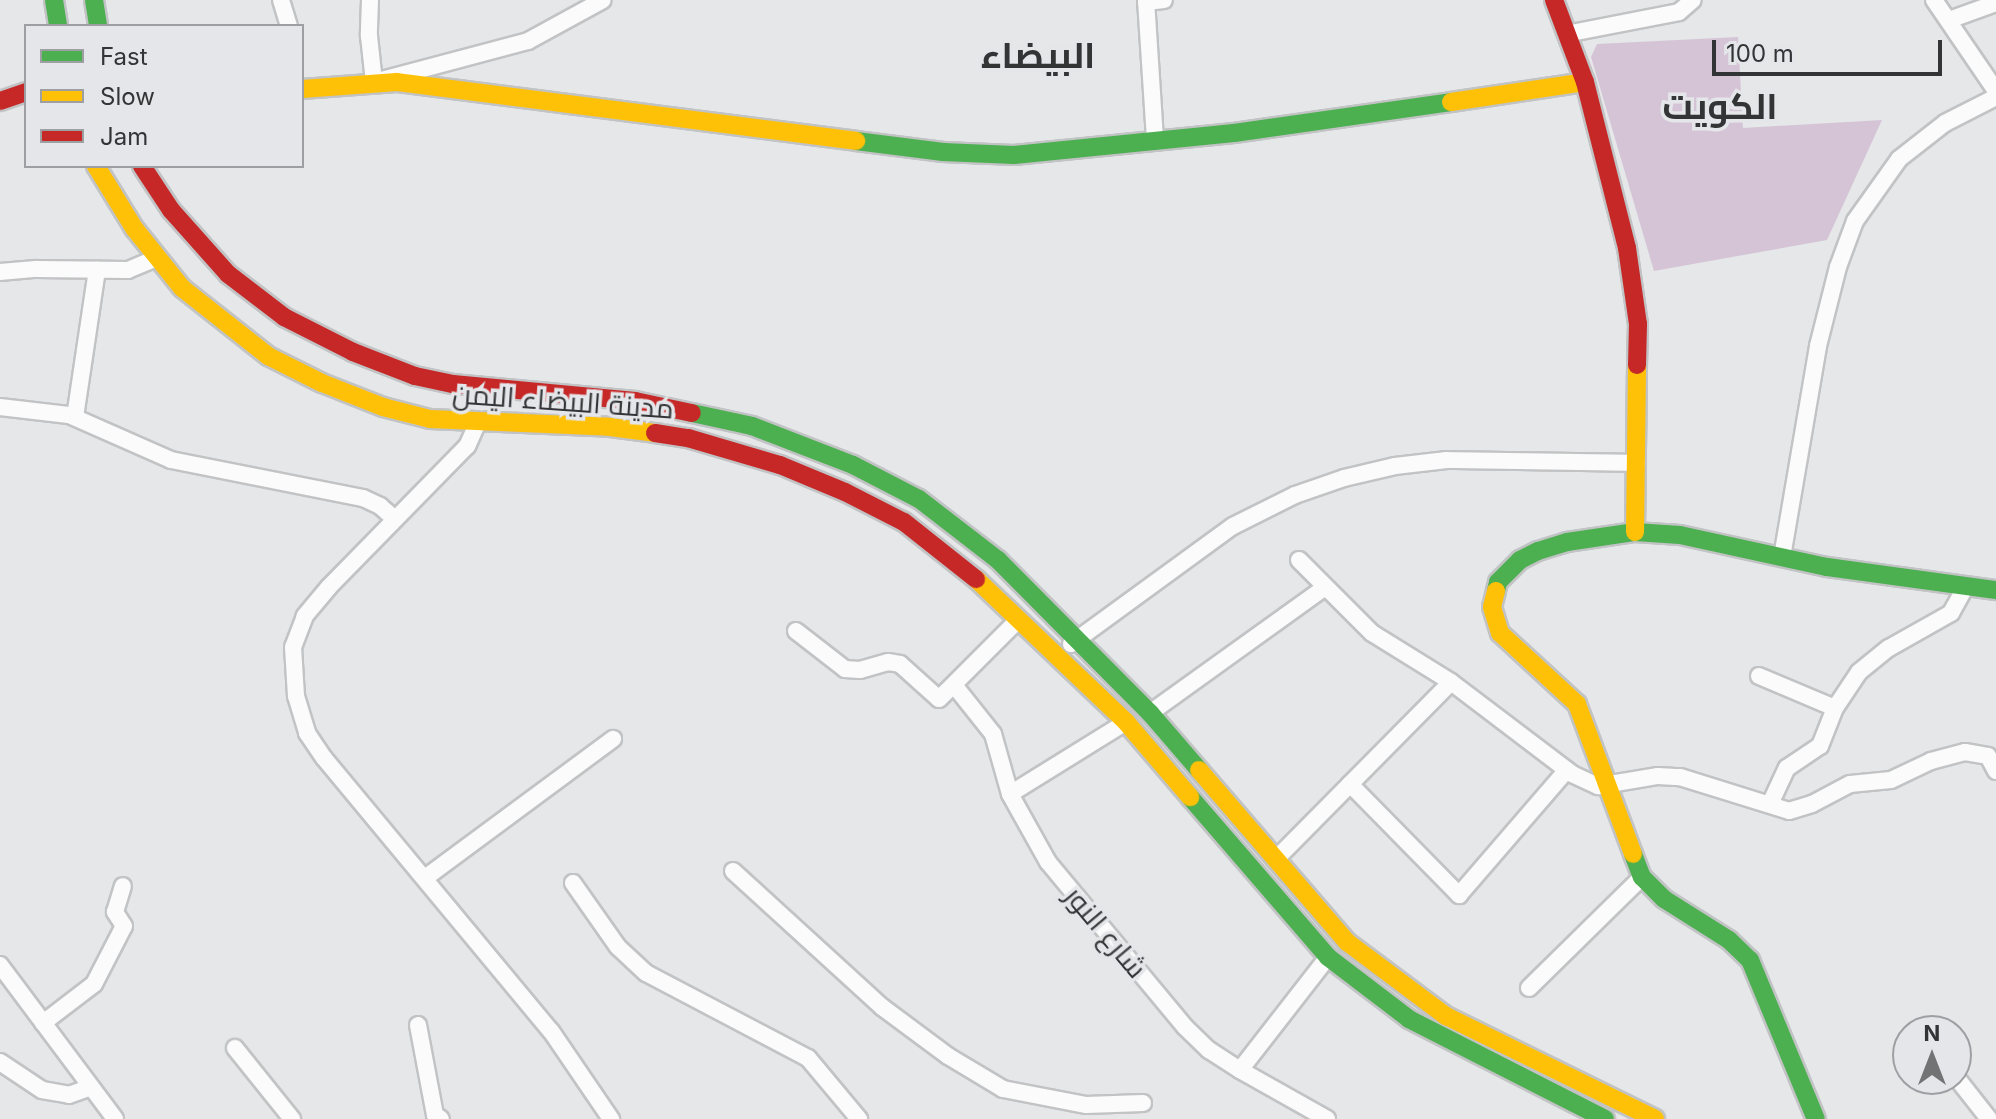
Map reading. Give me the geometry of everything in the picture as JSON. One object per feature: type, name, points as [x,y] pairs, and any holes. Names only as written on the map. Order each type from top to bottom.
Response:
[{"type":"main road","points":[[54,0],[58,24]]},
{"type":"main road","points":[[94,0],[98,24]]},
{"type":"main road","points":[[1554,0],[1585,82],[1627,248],[1638,324],[1635,532]]},
{"type":"main road","points":[[304,89],[374,82],[446,88],[943,152],[1033,155],[1234,133],[1585,82]]},
{"type":"main road","points":[[0,101],[24,93]]},
{"type":"main road","name":"مدينة البيضاء اليمن","points":[[97,168],[156,258],[205,308],[268,356],[295,371],[383,407],[430,419],[663,433],[780,465],[845,492],[916,530],[959,563],[1126,722],[1328,957],[1409,1019],[1605,1119]]},
{"type":"main road","name":"مدينة البيضاء اليمن","points":[[143,168],[171,210],[228,274],[284,317],[318,337],[402,371],[479,388],[635,401],[752,426],[815,448],[889,483],[944,515],[998,560],[1150,713],[1347,942],[1446,1016],[1655,1119]]},
{"type":"main road","points":[[477,424],[479,388]]},
{"type":"main road","points":[[1816,1119],[1750,960],[1729,940],[1664,899],[1642,877],[1577,704],[1500,633],[1492,607],[1498,582],[1520,560],[1567,542],[1635,532],[1680,535],[1782,557],[1965,588],[1996,590]]},
{"type":"street","points":[[281,0],[288,24]]},
{"type":"street","points":[[370,0],[369,36],[374,82],[528,41],[603,0]]},
{"type":"street","points":[[1155,141],[1146,1],[1164,0]]},
{"type":"street","points":[[1566,34],[1693,0]]},
{"type":"street","points":[[1782,557],[1818,346],[1838,267],[1855,221],[1899,159],[1945,123],[1996,94],[1934,0]]},
{"type":"street","points":[[1949,20],[1996,3]]},
{"type":"street","points":[[0,272],[137,269],[156,258]]},
{"type":"street","points":[[75,417],[97,270]]},
{"type":"street","points":[[0,407],[75,417],[157,455],[363,498],[380,506],[395,519]]},
{"type":"street","points":[[477,424],[467,446],[305,616],[293,647],[293,679],[302,717],[316,746],[551,1031],[611,1119]]},
{"type":"street","points":[[1059,657],[1075,640],[1233,526],[1283,500],[1344,478],[1395,466],[1447,460],[1637,463]]},
{"type":"street","points":[[1299,560],[1324,588],[1381,640],[1451,682],[1583,781],[1609,786],[1669,776],[1770,804],[1779,810],[1800,809],[1850,784],[1891,780],[1931,761],[1965,752],[1988,756],[1996,771]]},
{"type":"street","points":[[1150,713],[1324,588]]},
{"type":"street","points":[[1770,804],[1787,768],[1820,746],[1835,708],[1866,665],[1951,613],[1965,588]]},
{"type":"street","points":[[796,631],[845,669],[860,670],[894,661],[939,699],[1017,621]]},
{"type":"street","points":[[1759,676],[1835,708]]},
{"type":"street","points":[[1277,858],[1451,682]]},
{"type":"street","name":"شارع النور","points":[[954,685],[993,734],[1010,794],[1048,862],[1185,1027],[1209,1050],[1327,1119]]},
{"type":"street","points":[[1010,794],[1126,722]]},
{"type":"street","points":[[425,878],[613,739]]},
{"type":"street","points":[[1350,784],[1459,895],[1567,770]]},
{"type":"street","points":[[733,871],[882,1007],[948,1056],[1003,1089],[1086,1105],[1143,1103]]},
{"type":"street","points":[[1529,988],[1642,877]]},
{"type":"street","points":[[573,883],[618,947],[646,973],[808,1058],[859,1119]]},
{"type":"street","points":[[43,1023],[94,984],[124,926],[115,912],[123,886]]},
{"type":"street","points":[[1240,1070],[1328,957]]},
{"type":"street","points":[[0,965],[115,1119]]},
{"type":"street","points":[[418,1025],[435,1115],[441,1119]]},
{"type":"street","points":[[235,1048],[292,1119]]},
{"type":"street","points":[[0,1062],[42,1090],[69,1095],[91,1087]]},
{"type":"street","points":[[1970,1095],[1989,1119]]},
{"type":"shaded area","points":[[1738,37],[1743,128],[1882,120],[1827,240],[1654,271],[1591,57],[1597,44]]},
{"type":"traffic: fast","points":[[54,0],[58,24]]},
{"type":"traffic: fast","points":[[94,0],[98,24]]},
{"type":"traffic: fast","points":[[856,141],[943,152],[1014,155],[1234,133],[1451,102]]},
{"type":"traffic: fast","points":[[692,413],[752,426],[853,465],[919,499],[998,560],[1150,713],[1199,770]]},
{"type":"traffic: fast","points":[[1496,591],[1498,582],[1520,560],[1538,551],[1567,542],[1635,532],[1680,535],[1827,567],[1996,590]]},
{"type":"traffic: fast","points":[[1190,797],[1328,957],[1409,1019],[1605,1119]]},
{"type":"traffic: fast","points":[[1633,854],[1642,877],[1664,899],[1729,940],[1750,960],[1816,1119]]},
{"type":"traffic: slow","points":[[304,89],[397,82],[856,141]]},
{"type":"traffic: slow","points":[[1451,102],[1585,82]]},
{"type":"traffic: slow","points":[[97,168],[134,228],[182,288],[268,356],[322,383],[383,407],[430,419],[610,427],[655,433]]},
{"type":"traffic: slow","points":[[1635,532],[1637,365]]},
{"type":"traffic: slow","points":[[976,579],[1126,722],[1190,797]]},
{"type":"traffic: slow","points":[[1496,591],[1492,607],[1500,633],[1577,704],[1633,854]]},
{"type":"traffic: slow","points":[[1199,770],[1347,942],[1446,1016],[1655,1119]]},
{"type":"traffic: jam","points":[[1554,0],[1585,82],[1627,248],[1638,324],[1637,365]]},
{"type":"traffic: jam","points":[[0,101],[24,93]]},
{"type":"traffic: jam","points":[[143,168],[171,210],[228,274],[284,317],[353,352],[415,376],[453,384],[635,401],[692,413]]},
{"type":"traffic: jam","points":[[655,433],[688,438],[780,465],[845,492],[904,522],[976,579]]},
{"type":"district","name":"البيضاء","points":[[1038,56]]},
{"type":"district","name":"الكويت","points":[[1720,107]]}]
